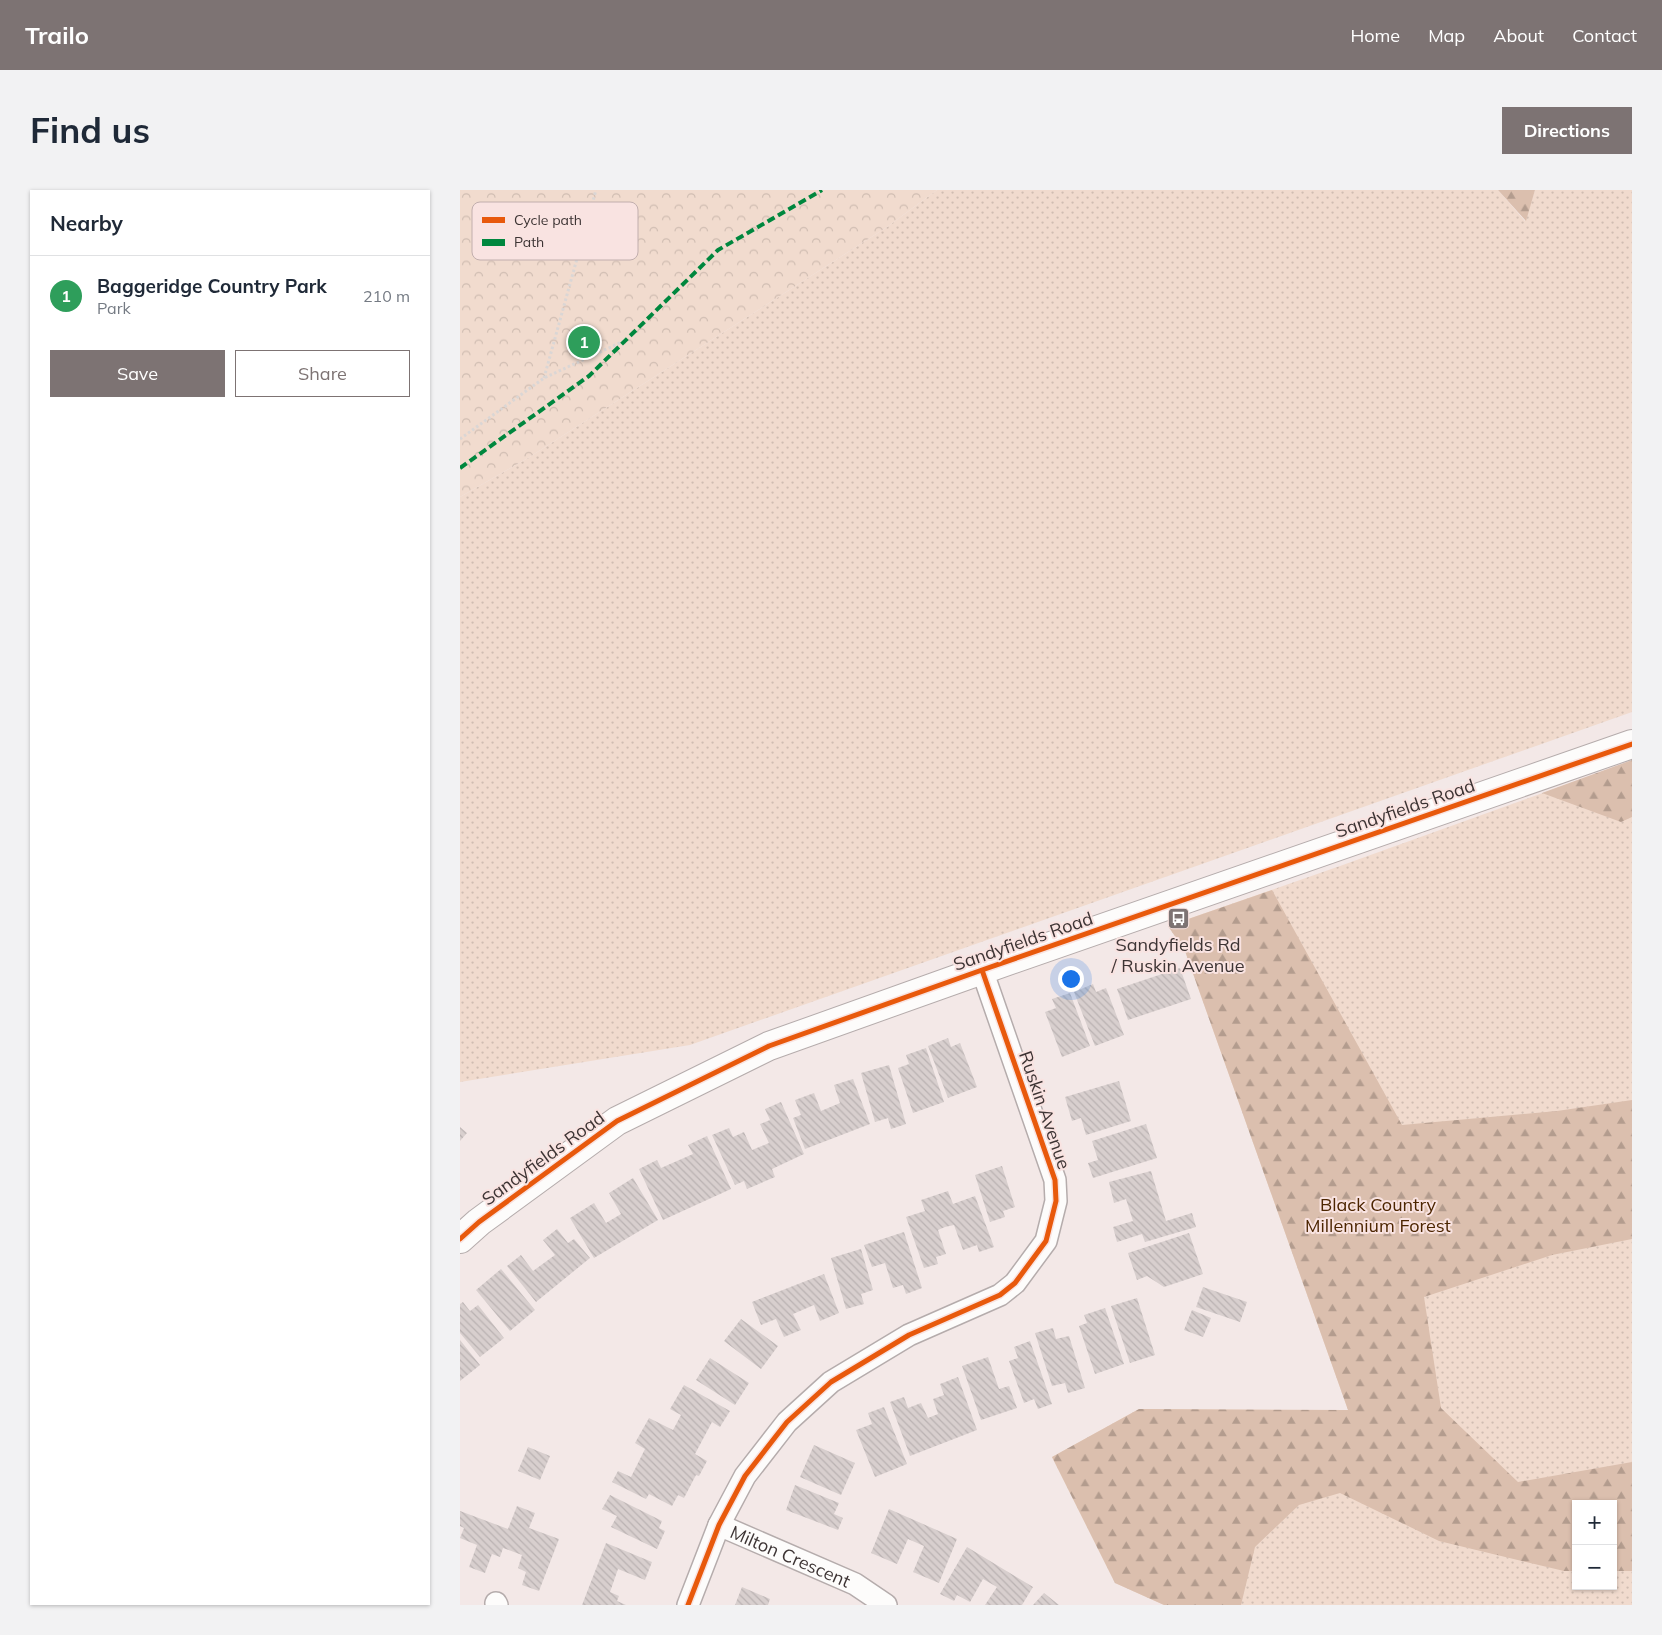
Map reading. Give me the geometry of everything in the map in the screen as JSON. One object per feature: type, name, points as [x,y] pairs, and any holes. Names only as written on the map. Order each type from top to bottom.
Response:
[{"type":"street","name":"Sandyfields Road","points":[[466,1228],[617,1121],[769,1046],[1632,744]]},
{"type":"street","name":"Ruskin Avenue","points":[[688,1605],[719,1525],[746,1476],[787,1422],[831,1382],[909,1335],[1000,1294],[1015,1283],[1046,1241],[1056,1201],[1055,1180],[982,970]]},
{"type":"street","name":"Milton Crescent","points":[[719,1525],[855,1584],[886,1605]]},
{"type":"path","points":[[544,378],[577,260]]},
{"type":"path","points":[[460,439],[544,378],[624,341]]},
{"type":"green space","points":[[460,190],[937,190],[887,227],[528,458],[460,497]]},
{"type":"green space","points":[[937,190],[1498,190],[1525,221],[1535,190],[1632,190],[1632,712],[690,1045],[460,1082],[460,497],[528,458],[887,227]]},
{"type":"green space","points":[[1498,190],[1535,190],[1526,221]]},
{"type":"green space","points":[[1632,760],[1632,817],[1621,822],[1542,793]]},
{"type":"green space","points":[[1632,761],[1632,1605],[1164,1605],[1115,1583],[1052,1457],[1139,1409],[1348,1410],[1185,951],[1168,926]]},
{"type":"green space","name":"Black Country Millennium Forest","points":[[1272,890],[1402,1125],[1557,1111],[1632,1100],[1632,1239],[1552,1255],[1424,1297],[1441,1408],[1518,1482],[1632,1462],[1632,1571],[1617,1571],[1617,1500],[1572,1500],[1572,1571],[1564,1571],[1439,1541],[1340,1493],[1299,1505],[1255,1547],[1241,1605],[1164,1605],[1115,1583],[1052,1457],[1139,1409],[1348,1410],[1185,951],[1168,926]]},
{"type":"building","points":[[1180,968],[1191,999],[1128,1020],[1117,989]]},
{"type":"building","points":[[1093,984],[1096,992],[1106,988],[1124,1035],[1095,1046],[1074,992]]},
{"type":"building","points":[[1070,993],[1090,1046],[1062,1057],[1045,1012],[1056,1008],[1052,999]]},
{"type":"building","points":[[948,1038],[951,1047],[960,1043],[977,1087],[948,1098],[928,1046]]},
{"type":"building","points":[[926,1048],[944,1102],[913,1113],[898,1068],[909,1064],[906,1055]]},
{"type":"building","points":[[889,1065],[906,1124],[891,1129],[888,1118],[875,1122],[861,1073]]},
{"type":"building","points":[[853,1079],[870,1124],[805,1149],[793,1118],[801,1115],[795,1100],[814,1093],[821,1111],[840,1103],[834,1085]]},
{"type":"building","points":[[1119,1081],[1131,1121],[1086,1135],[1081,1118],[1072,1121],[1065,1097]]},
{"type":"building","points":[[781,1102],[804,1154],[772,1169],[775,1177],[747,1189],[744,1181],[735,1185],[712,1135],[729,1128],[733,1137],[744,1132],[752,1150],[769,1143],[760,1124],[770,1120],[765,1109]]},
{"type":"building","points":[[1146,1124],[1157,1158],[1093,1178],[1088,1163],[1098,1160],[1092,1141]]},
{"type":"building","points":[[460,1127],[467,1133],[460,1141]]},
{"type":"building","points":[[707,1136],[731,1189],[663,1220],[639,1169],[657,1160],[661,1168],[693,1154],[688,1145]]},
{"type":"building","points":[[1002,1166],[1015,1207],[1003,1211],[1005,1217],[990,1222],[975,1175]]},
{"type":"building","points":[[1151,1171],[1166,1221],[1192,1213],[1196,1227],[1145,1242],[1142,1234],[1117,1242],[1113,1227],[1133,1221],[1126,1199],[1114,1203],[1109,1182]]},
{"type":"building","points":[[633,1178],[658,1220],[594,1258],[570,1218],[594,1203],[606,1223],[621,1214],[609,1193]]},
{"type":"building","points":[[948,1191],[953,1204],[975,1196],[994,1247],[979,1252],[977,1245],[963,1250],[954,1225],[945,1227],[938,1230],[946,1254],[936,1257],[938,1264],[924,1268],[906,1217],[925,1211],[921,1200]]},
{"type":"building","points":[[557,1229],[568,1243],[574,1239],[590,1258],[536,1302],[507,1266],[521,1255],[533,1271],[555,1255],[543,1240]]},
{"type":"building","points":[[904,1232],[922,1288],[906,1294],[903,1285],[893,1288],[885,1263],[872,1267],[864,1245]]},
{"type":"building","points":[[1189,1233],[1203,1274],[1164,1287],[1147,1276],[1137,1280],[1128,1253]]},
{"type":"building","points":[[861,1249],[873,1290],[861,1294],[864,1304],[846,1309],[831,1258]]},
{"type":"building","points":[[501,1269],[535,1310],[510,1331],[476,1290]]},
{"type":"building","points":[[824,1274],[839,1313],[820,1321],[814,1305],[793,1314],[801,1330],[784,1337],[776,1319],[761,1325],[752,1302]]},
{"type":"building","points":[[1203,1287],[1247,1302],[1240,1322],[1196,1307]]},
{"type":"building","points":[[1137,1298],[1155,1355],[1130,1363],[1111,1306]]},
{"type":"building","points":[[463,1302],[470,1311],[478,1305],[504,1338],[480,1357],[460,1333],[460,1304]]},
{"type":"building","points":[[1105,1308],[1124,1364],[1095,1374],[1079,1326],[1087,1323],[1084,1315]]},
{"type":"building","points":[[1192,1310],[1211,1318],[1203,1337],[1184,1330]]},
{"type":"building","points":[[741,1319],[778,1346],[761,1369],[724,1341]]},
{"type":"building","points":[[1053,1328],[1056,1339],[1069,1336],[1085,1388],[1068,1393],[1065,1383],[1052,1386],[1035,1333]]},
{"type":"building","points":[[460,1340],[480,1365],[460,1381]]},
{"type":"building","points":[[1030,1341],[1052,1404],[1038,1409],[1034,1399],[1024,1403],[1009,1361],[1018,1358],[1014,1347]]},
{"type":"building","points":[[988,1357],[999,1389],[1009,1386],[1017,1408],[981,1420],[962,1366]]},
{"type":"building","points":[[710,1358],[749,1383],[735,1405],[696,1380]]},
{"type":"building","points":[[958,1377],[977,1430],[910,1456],[890,1402],[904,1397],[908,1408],[921,1403],[928,1418],[938,1414],[933,1399],[944,1395],[940,1384]]},
{"type":"building","points":[[684,1385],[730,1411],[720,1427],[712,1422],[695,1454],[707,1461],[699,1476],[696,1475],[684,1498],[678,1495],[672,1506],[649,1494],[646,1499],[612,1482],[618,1471],[631,1477],[645,1449],[635,1443],[649,1418],[673,1430],[681,1415],[670,1409]]},
{"type":"building","points":[[884,1407],[907,1464],[875,1477],[856,1430],[872,1424],[868,1413]]},
{"type":"building","points":[[814,1445],[855,1463],[841,1495],[800,1477]]},
{"type":"building","points":[[528,1447],[550,1456],[540,1480],[518,1471]]},
{"type":"building","points":[[795,1485],[839,1503],[834,1514],[843,1518],[838,1530],[786,1510]]},
{"type":"building","points":[[610,1495],[662,1521],[659,1528],[665,1531],[657,1549],[611,1527],[617,1516],[602,1509]]},
{"type":"building","points":[[517,1506],[535,1513],[529,1528],[559,1539],[539,1591],[522,1585],[526,1572],[518,1568],[522,1555],[503,1548],[500,1557],[492,1554],[485,1573],[469,1567],[477,1545],[460,1538],[464,1528],[460,1526],[460,1511],[508,1529]]},
{"type":"building","points":[[889,1509],[957,1539],[939,1583],[913,1572],[924,1546],[908,1539],[897,1564],[871,1553]]},
{"type":"building","points":[[606,1543],[652,1562],[645,1580],[618,1569],[610,1592],[619,1596],[617,1601],[626,1605],[582,1605]]},
{"type":"building","points":[[967,1547],[1033,1587],[1022,1605],[985,1605],[997,1587],[983,1579],[970,1602],[957,1595],[954,1601],[940,1594]]},
{"type":"building","points":[[742,1587],[770,1599],[768,1605],[735,1605]]},
{"type":"building","points":[[1044,1593],[1059,1605],[1033,1605]]},
{"type":"marked path","points":[[460,468],[589,376],[718,250],[822,190]]},
{"type":"cycle path","points":[[460,1239],[479,1222],[617,1121],[769,1046],[1632,744]]},
{"type":"cycle path","points":[[688,1605],[719,1525],[745,1476],[787,1422],[831,1382],[909,1335],[1000,1295],[1015,1283],[1046,1241],[1056,1201],[1055,1180],[982,970]]},
{"type":"place","name":"Baggeridge Country Park","points":[[584,342]]},
{"type":"place","name":"Sandyfields Rd / Ruskin Avenue","points":[[1178,919]]}]
